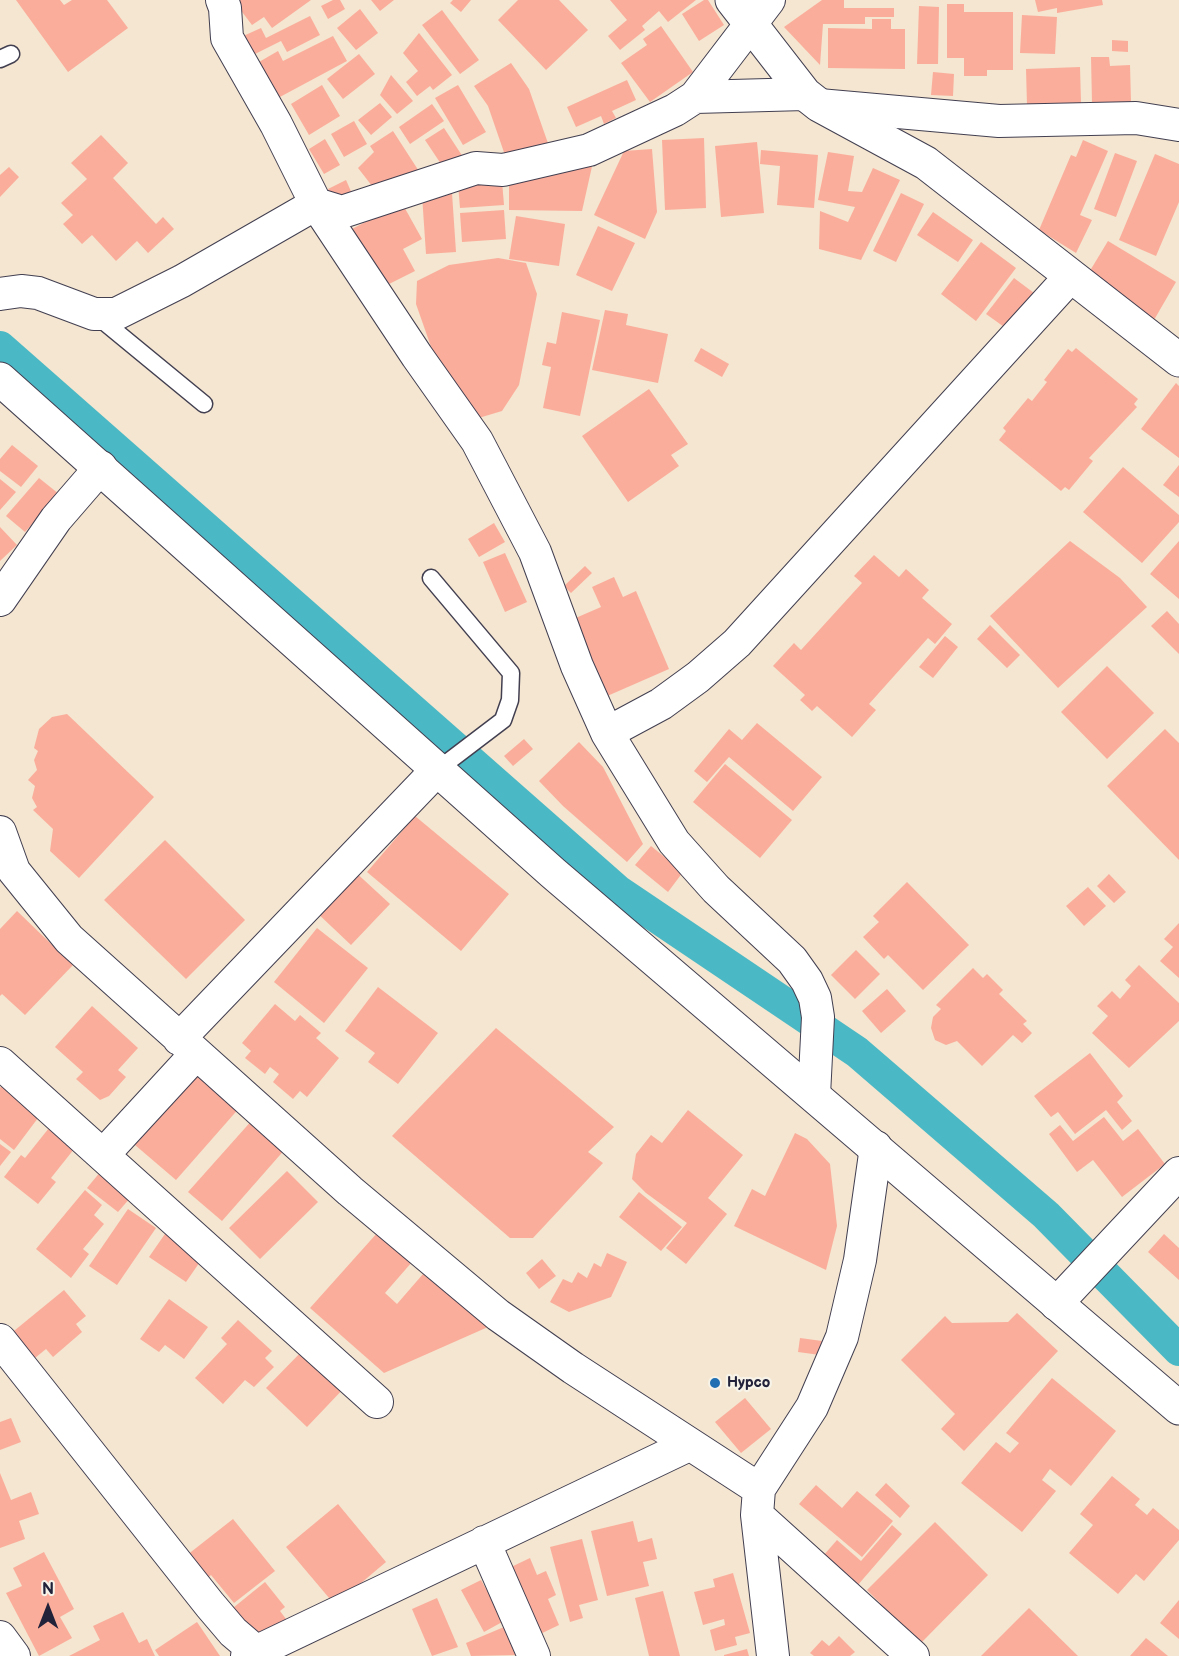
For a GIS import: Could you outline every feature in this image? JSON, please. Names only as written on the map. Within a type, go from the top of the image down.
[{"type":"street","points":[[222,0],[225,8],[227,38],[276,124],[316,204],[417,356],[477,441],[535,552],[577,666],[607,733],[674,842],[716,889],[792,960],[807,981],[815,998],[818,1017],[814,1095]]},
{"type":"street","points":[[1,294],[21,291],[38,293],[94,314],[116,314],[133,308],[316,204],[342,212],[476,168],[503,170],[589,150],[675,110],[695,97],[750,8],[812,99],[926,163],[1179,360]]},
{"type":"street","points":[[695,97],[812,99],[999,121],[1136,118],[1179,124]]},
{"type":"street","points":[[607,733],[661,704],[698,677],[737,643],[1070,277]]},
{"type":"street","points":[[0,379],[436,771],[1179,1408]]},
{"type":"street","points":[[0,600],[56,519],[100,467]]},
{"type":"street","points":[[103,1155],[187,1046],[436,771]]},
{"type":"street","points":[[0,832],[14,871],[69,939],[187,1046],[350,1191],[498,1315],[689,1445],[758,1502],[913,1656]]},
{"type":"street","points":[[0,1063],[377,1402]]},
{"type":"street","points":[[774,1656],[758,1502],[812,1407],[842,1337],[860,1260],[876,1147]]},
{"type":"street","points":[[1056,1304],[1086,1275],[1179,1173]]},
{"type":"street","points":[[0,1340],[210,1605],[254,1654],[689,1445]]},
{"type":"street","points":[[484,1542],[534,1656]]},
{"type":"street","points":[[0,1637],[14,1656]]},
{"type":"lane","points":[[94,314],[204,404]]},
{"type":"lane","points":[[431,578],[512,673],[510,700],[503,720],[436,771]]},
{"type":"building","points":[[16,0],[60,0],[64,5],[72,0],[107,0],[128,28],[68,72]]},
{"type":"building","points":[[233,0],[311,0],[272,28],[264,17],[252,25]]},
{"type":"building","points":[[333,0],[340,0],[345,9],[328,19],[321,6]]},
{"type":"building","points":[[371,0],[394,0],[380,11]]},
{"type":"building","points":[[453,0],[471,0],[461,12],[450,3]]},
{"type":"building","points":[[518,0],[559,0],[588,30],[546,70],[498,20]]},
{"type":"building","points":[[610,0],[696,0],[668,22],[659,11],[642,26],[645,30],[620,50],[608,36],[627,20]]},
{"type":"building","points":[[704,0],[708,0],[724,25],[699,41],[682,14]]},
{"type":"building","points":[[822,0],[844,0],[844,8],[894,8],[894,17],[865,17],[865,24],[823,24],[820,65],[784,27]]},
{"type":"building","points":[[1035,0],[1102,0],[1103,5],[1057,13],[1057,8],[1038,12]]},
{"type":"building","points":[[947,4],[964,4],[964,12],[1013,12],[1013,70],[987,70],[987,76],[964,76],[964,58],[947,58]]},
{"type":"building","points":[[919,6],[939,7],[938,64],[917,64]]},
{"type":"building","points":[[360,9],[378,33],[356,50],[337,28]]},
{"type":"building","points":[[442,10],[479,60],[460,74],[422,25]]},
{"type":"building","points":[[1022,15],[1057,17],[1055,54],[1020,53]]},
{"type":"building","points":[[310,16],[320,35],[287,52],[281,41],[251,56],[241,37],[261,28],[266,38]]},
{"type":"building","points":[[872,19],[891,19],[891,29],[905,29],[905,69],[828,68],[828,28],[872,29]]},
{"type":"building","points":[[661,26],[693,72],[650,102],[621,63],[647,45],[643,39]]},
{"type":"building","points":[[419,33],[452,75],[433,90],[430,86],[417,96],[406,82],[418,71],[403,53]]},
{"type":"building","points":[[333,36],[347,61],[278,98],[259,62],[278,51],[283,61]]},
{"type":"building","points":[[1112,40],[1128,41],[1128,52],[1112,51]]},
{"type":"building","points":[[359,54],[375,74],[343,99],[327,79]]},
{"type":"building","points":[[1091,57],[1109,57],[1110,66],[1130,65],[1131,102],[1092,103]]},
{"type":"building","points":[[511,63],[529,89],[550,149],[507,161],[488,106],[474,86]]},
{"type":"building","points":[[1080,67],[1081,103],[1027,105],[1026,69]]},
{"type":"building","points":[[933,72],[954,74],[953,96],[931,95]]},
{"type":"building","points":[[391,75],[413,101],[397,114],[380,95]]},
{"type":"building","points":[[627,80],[636,100],[612,111],[616,118],[604,124],[601,116],[576,127],[567,107]]},
{"type":"building","points":[[322,85],[340,116],[309,135],[291,104]]},
{"type":"building","points":[[458,85],[486,132],[463,145],[435,98]]},
{"type":"building","points":[[380,103],[392,117],[371,135],[358,120]]},
{"type":"building","points":[[432,104],[444,121],[410,144],[399,127]]},
{"type":"building","points":[[354,121],[367,144],[344,157],[331,134]]},
{"type":"building","points":[[444,128],[463,157],[445,170],[425,140]]},
{"type":"building","points":[[393,131],[424,179],[376,191],[358,168],[374,152],[370,146]]},
{"type":"building","points":[[101,135],[128,163],[113,178],[156,224],[163,217],[174,229],[148,253],[137,241],[116,261],[92,235],[82,244],[63,224],[73,215],[61,203],[87,179],[71,163]]},
{"type":"building","points":[[704,138],[706,208],[665,210],[662,140]]},
{"type":"building","points":[[325,139],[340,165],[324,174],[309,149]]},
{"type":"building","points":[[1083,140],[1108,151],[1080,215],[1092,220],[1076,253],[1039,230],[1071,155],[1076,157]]},
{"type":"building","points":[[757,142],[764,213],[721,217],[715,146]]},
{"type":"building","points":[[652,149],[657,212],[645,239],[594,215],[624,151]]},
{"type":"building","points":[[761,150],[818,155],[814,208],[777,205],[780,166],[760,164]]},
{"type":"building","points":[[828,152],[854,156],[848,191],[862,192],[873,168],[900,180],[861,260],[819,249],[820,211],[848,222],[855,207],[818,200]]},
{"type":"building","points":[[1115,153],[1137,161],[1116,217],[1094,209]]},
{"type":"building","points":[[1155,154],[1179,164],[1179,202],[1156,256],[1119,240]]},
{"type":"building","points":[[593,162],[582,211],[509,210],[509,178]]},
{"type":"building","points":[[9,167],[19,177],[0,197],[0,175]]},
{"type":"building","points":[[346,180],[353,196],[335,204],[328,189]]},
{"type":"building","points":[[502,181],[504,205],[460,208],[458,184]]},
{"type":"building","points":[[452,193],[456,252],[426,254],[422,195]]},
{"type":"building","points":[[901,193],[924,204],[896,262],[873,251]]},
{"type":"building","points":[[402,203],[422,239],[403,249],[415,271],[381,288],[350,230]]},
{"type":"building","points":[[504,210],[506,239],[462,242],[460,213]]},
{"type":"building","points":[[933,212],[973,240],[958,262],[917,235]]},
{"type":"building","points":[[516,216],[565,224],[559,266],[509,259]]},
{"type":"building","points":[[598,226],[635,243],[612,291],[576,275]]},
{"type":"building","points":[[1108,241],[1176,282],[1154,320],[1085,279]]},
{"type":"building","points":[[981,242],[1016,268],[976,321],[941,294]]},
{"type":"building","points":[[498,258],[526,263],[537,294],[519,385],[502,411],[472,420],[442,378],[416,304],[417,281],[449,265]]},
{"type":"building","points":[[1014,278],[1034,293],[1007,329],[986,314]]},
{"type":"building","points":[[605,310],[628,314],[626,325],[668,334],[658,383],[592,370]]},
{"type":"building","points":[[562,312],[600,320],[580,416],[543,408],[551,367],[542,365],[547,342],[556,344]]},
{"type":"building","points":[[701,348],[729,364],[722,377],[694,361]]},
{"type":"building","points":[[1076,348],[1138,399],[1134,404],[1137,407],[1089,458],[1093,461],[1069,490],[1065,487],[1061,491],[999,440],[1006,431],[1003,428],[1028,398],[1032,401],[1047,382],[1044,380],[1068,349],[1072,352]]},
{"type":"building","points":[[1176,383],[1179,386],[1179,458],[1141,429]]},
{"type":"building","points":[[649,389],[688,444],[671,455],[679,466],[628,502],[582,436]]},
{"type":"building","points":[[12,445],[38,466],[21,487],[0,471],[0,459]]},
{"type":"building","points":[[1179,465],[1179,497],[1163,485]]},
{"type":"building","points":[[1123,467],[1179,515],[1179,522],[1142,563],[1083,512]]},
{"type":"building","points":[[39,478],[59,494],[25,532],[6,516]]},
{"type":"building","points":[[0,479],[16,492],[0,510]]},
{"type":"building","points":[[494,523],[505,542],[479,557],[468,539]]},
{"type":"building","points":[[0,527],[17,545],[0,561]]},
{"type":"building","points":[[1070,541],[1120,578],[1147,607],[1058,688],[990,616]]},
{"type":"building","points":[[1179,541],[1179,599],[1150,574]]},
{"type":"building","points":[[505,553],[527,602],[505,612],[483,562]]},
{"type":"building","points":[[874,555],[899,577],[906,569],[929,590],[922,598],[952,624],[935,644],[928,638],[869,704],[876,710],[852,737],[817,706],[812,711],[800,700],[805,695],[773,666],[794,643],[801,650],[862,583],[854,576]]},
{"type":"building","points":[[585,566],[592,573],[571,593],[564,586]]},
{"type":"building","points":[[614,577],[623,597],[636,591],[669,669],[605,697],[571,620],[601,607],[592,587]]},
{"type":"building","points":[[1167,611],[1179,624],[1179,654],[1151,626]]},
{"type":"building","points":[[990,625],[1020,655],[1007,668],[977,639]]},
{"type":"building","points":[[945,636],[958,647],[933,678],[919,667]]},
{"type":"building","points":[[1107,666],[1154,713],[1107,759],[1061,712]]},
{"type":"building","points":[[67,714],[154,797],[79,878],[50,851],[53,829],[33,810],[37,807],[32,798],[35,786],[28,780],[37,770],[34,760],[38,751],[34,748],[39,729],[52,717]]},
{"type":"building","points":[[757,723],[822,777],[793,811],[729,757],[707,782],[694,771],[729,729],[742,740]]},
{"type":"building","points":[[1165,729],[1179,743],[1179,860],[1107,786]]},
{"type":"building","points":[[524,739],[533,749],[513,766],[504,756]]},
{"type":"building","points":[[579,742],[603,767],[643,844],[627,862],[563,806],[539,781]]},
{"type":"building","points":[[725,764],[792,820],[760,858],[693,802]]},
{"type":"building","points":[[415,816],[509,894],[461,951],[367,872]]},
{"type":"building","points":[[165,840],[245,920],[186,979],[104,900]]},
{"type":"building","points":[[651,846],[683,872],[668,892],[635,865]]},
{"type":"building","points":[[351,868],[390,904],[351,945],[313,909]]},
{"type":"building","points":[[1109,874],[1126,892],[1114,903],[1097,886]]},
{"type":"building","points":[[907,882],[969,945],[923,990],[888,955],[884,959],[863,937],[879,922],[873,916]]},
{"type":"building","points":[[1088,887],[1106,906],[1084,926],[1066,906]]},
{"type":"building","points":[[17,911],[73,965],[25,1015],[2,994],[0,996],[0,929]]},
{"type":"building","points":[[1179,923],[1179,978],[1160,961],[1173,947],[1164,939]]},
{"type":"building","points":[[317,928],[368,968],[324,1023],[274,982]]},
{"type":"building","points":[[856,950],[880,974],[855,999],[831,975]]},
{"type":"building","points":[[1139,965],[1179,1003],[1179,1021],[1129,1068],[1092,1033],[1108,1016],[1097,1006],[1112,991],[1120,999],[1131,986],[1125,980]]},
{"type":"building","points":[[973,968],[983,978],[987,974],[1003,990],[999,994],[1027,1021],[1023,1024],[1032,1033],[1022,1043],[1013,1035],[982,1066],[957,1041],[946,1045],[935,1040],[931,1028],[933,1017],[941,1009],[936,1005]]},
{"type":"building","points":[[378,987],[438,1033],[398,1084],[368,1062],[375,1053],[345,1031]]},
{"type":"building","points":[[887,989],[906,1011],[881,1033],[862,1011]]},
{"type":"building","points":[[275,1004],[295,1021],[300,1015],[321,1033],[316,1038],[339,1058],[307,1097],[300,1091],[293,1099],[273,1082],[279,1074],[270,1067],[265,1074],[245,1058],[251,1051],[242,1043]]},
{"type":"building","points":[[92,1006],[138,1048],[118,1070],[126,1077],[109,1096],[100,1100],[76,1079],[83,1072],[55,1047]]},
{"type":"building","points":[[496,1028],[614,1127],[588,1152],[603,1163],[533,1238],[510,1238],[392,1136]]},
{"type":"building","points":[[1090,1053],[1123,1096],[1117,1102],[1132,1121],[1122,1130],[1106,1110],[1075,1134],[1058,1112],[1051,1117],[1034,1096]]},
{"type":"building","points":[[193,1064],[241,1106],[176,1180],[128,1139]]},
{"type":"building","points":[[3,1084],[41,1114],[14,1150],[0,1139],[0,1088]]},
{"type":"building","points":[[688,1110],[743,1155],[708,1198],[727,1214],[686,1264],[666,1248],[687,1223],[646,1193],[632,1179],[636,1154],[651,1135],[662,1143]]},
{"type":"building","points":[[1104,1117],[1123,1141],[1138,1129],[1165,1164],[1122,1197],[1093,1160],[1077,1172],[1049,1134],[1060,1125],[1073,1141]]},
{"type":"building","points":[[254,1118],[287,1147],[222,1221],[188,1192]]},
{"type":"building","points":[[53,1123],[78,1144],[51,1178],[56,1182],[38,1204],[4,1177],[21,1155],[25,1158]]},
{"type":"building","points":[[795,1133],[807,1139],[830,1164],[837,1226],[826,1270],[734,1226],[752,1189],[765,1196]]},
{"type":"building","points":[[0,1144],[11,1152],[0,1166]]},
{"type":"building","points":[[106,1165],[137,1190],[118,1212],[87,1188]]},
{"type":"building","points":[[287,1171],[318,1202],[260,1259],[229,1228]]},
{"type":"building","points":[[85,1190],[102,1205],[94,1215],[104,1224],[83,1249],[89,1254],[71,1278],[36,1249]]},
{"type":"building","points":[[639,1192],[682,1227],[661,1251],[619,1217]]},
{"type":"building","points":[[128,1209],[156,1228],[117,1285],[89,1266]]},
{"type":"building","points":[[167,1231],[204,1256],[186,1282],[149,1257]]},
{"type":"building","points":[[378,1232],[412,1262],[385,1293],[397,1304],[423,1274],[488,1327],[384,1373],[310,1308]]},
{"type":"building","points":[[1164,1234],[1179,1248],[1179,1280],[1148,1252]]},
{"type":"building","points":[[607,1253],[627,1262],[611,1297],[569,1312],[550,1302],[563,1279],[572,1283],[578,1272],[587,1278],[594,1263],[601,1267]]},
{"type":"building","points":[[542,1259],[556,1276],[539,1289],[526,1273]]},
{"type":"building","points":[[64,1290],[86,1316],[76,1324],[82,1332],[53,1357],[46,1349],[30,1362],[9,1335]]},
{"type":"building","points":[[169,1299],[208,1327],[184,1359],[165,1345],[159,1352],[140,1339]]},
{"type":"building","points":[[1017,1313],[1058,1351],[964,1451],[941,1429],[955,1414],[901,1360],[945,1316],[952,1323],[1008,1322]]},
{"type":"building","points":[[238,1320],[272,1351],[265,1358],[274,1367],[254,1387],[245,1380],[223,1404],[195,1378],[227,1344],[221,1338]]},
{"type":"building","points":[[800,1338],[822,1341],[820,1355],[798,1352]]},
{"type":"building","points":[[305,1348],[346,1386],[307,1427],[266,1388]]},
{"type":"building","points":[[1052,1378],[1116,1431],[1071,1486],[1050,1469],[1042,1480],[1056,1491],[1022,1532],[961,1483],[996,1442],[1010,1453],[1019,1443],[1006,1433]]},
{"type":"building","points":[[745,1398],[771,1429],[741,1453],[715,1422]]},
{"type":"building","points":[[11,1418],[21,1442],[0,1450],[0,1422]]},
{"type":"building","points":[[0,1473],[11,1500],[31,1492],[39,1514],[19,1521],[25,1539],[0,1548]]},
{"type":"building","points":[[1112,1476],[1140,1499],[1135,1505],[1147,1515],[1153,1508],[1179,1530],[1179,1540],[1144,1581],[1136,1574],[1118,1594],[1069,1553],[1093,1525],[1080,1514]]},
{"type":"building","points":[[886,1483],[910,1506],[900,1518],[875,1495]]},
{"type":"building","points":[[816,1485],[842,1508],[857,1491],[893,1521],[862,1557],[799,1504]]},
{"type":"building","points":[[338,1504],[386,1562],[335,1605],[286,1547]]},
{"type":"building","points":[[233,1519],[275,1571],[234,1603],[211,1575],[202,1583],[182,1559]]},
{"type":"building","points":[[633,1521],[638,1542],[652,1538],[657,1559],[643,1562],[649,1586],[607,1596],[591,1531]]},
{"type":"building","points":[[935,1522],[988,1575],[921,1643],[874,1609],[880,1603],[867,1590]]},
{"type":"building","points":[[892,1525],[902,1534],[857,1586],[823,1556],[837,1540],[861,1561]]},
{"type":"building","points":[[582,1539],[598,1600],[579,1605],[583,1618],[570,1622],[550,1547]]},
{"type":"building","points":[[44,1552],[74,1609],[60,1617],[72,1638],[39,1656],[6,1593],[22,1586],[13,1568]]},
{"type":"building","points":[[530,1558],[537,1575],[546,1571],[556,1595],[548,1599],[559,1625],[536,1636],[507,1569]]},
{"type":"building","points":[[733,1573],[750,1633],[735,1637],[737,1645],[715,1651],[710,1630],[725,1625],[724,1619],[703,1625],[694,1592],[715,1587],[713,1579]]},
{"type":"building","points":[[481,1580],[504,1621],[484,1632],[461,1590]]},
{"type":"building","points":[[265,1582],[285,1607],[280,1611],[286,1619],[254,1644],[228,1612]]},
{"type":"building","points":[[663,1591],[680,1656],[649,1656],[635,1598]]},
{"type":"building","points":[[437,1598],[458,1647],[432,1656],[412,1609]]},
{"type":"building","points":[[1179,1600],[1179,1639],[1160,1623]]},
{"type":"building","points":[[1029,1608],[1078,1656],[981,1656]]},
{"type":"building","points":[[123,1612],[139,1643],[147,1639],[155,1656],[69,1656],[100,1640],[93,1626]]},
{"type":"building","points":[[197,1622],[220,1656],[159,1656],[155,1650]]},
{"type":"building","points":[[504,1627],[516,1655],[471,1656],[466,1643]]},
{"type":"building","points":[[839,1636],[855,1652],[850,1656],[814,1656],[810,1653],[822,1640],[829,1646]]},
{"type":"building","points":[[1146,1638],[1168,1656],[1130,1656]]},
{"type":"building","points":[[747,1649],[749,1656],[724,1656],[724,1655]]},
{"type":"waterway","points":[[0,347],[618,891],[857,1052],[1046,1215],[1179,1350]]},
{"type":"place","name":"Hypco","points":[[715,1383]]}]
